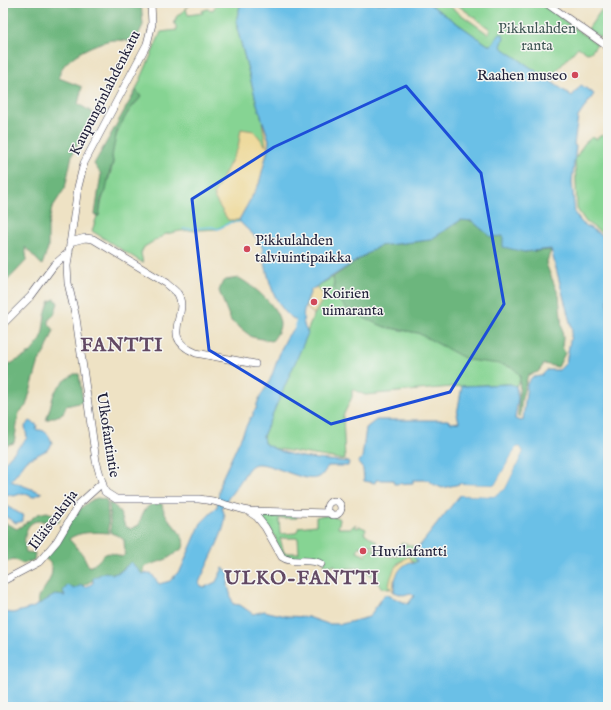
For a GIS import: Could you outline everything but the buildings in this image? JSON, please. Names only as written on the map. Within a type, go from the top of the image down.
[{"type":"street","name":"Kaupunginlahdenkatu","points":[[70,242],[78,187],[84,163],[148,44],[152,24],[151,3]]},
{"type":"street","points":[[546,3],[608,47]]},
{"type":"street","points":[[70,242],[85,238],[93,239],[166,283],[174,290],[178,294],[180,303],[176,332],[177,337],[189,350],[196,354],[255,364]]},
{"type":"street","name":"Ulkofantintie","points":[[70,242],[68,283],[76,318],[96,461],[105,492],[116,499],[200,499],[213,501],[248,511],[330,513]]},
{"type":"street","points":[[3,324],[31,296],[54,265],[69,252]]},
{"type":"street","name":"Iiläisenkuja","points":[[3,581],[38,562],[57,541],[79,504],[102,483]]},
{"type":"street","points":[[335,501],[340,505],[340,509],[338,513],[330,513],[328,505],[335,501]]},
{"type":"street","name":"Ulkofantintie","points":[[315,512],[328,505]]},
{"type":"street","points":[[248,511],[257,517],[265,527],[282,557],[287,560],[314,560],[321,564]]},
{"type":"highlighted area","points":[[406,86],[481,173],[504,304],[450,392],[331,424],[209,350],[192,199],[274,147]]},
{"type":"green space","points":[[4,3],[141,3],[143,25],[135,42],[113,40],[97,44],[72,58],[65,64],[61,71],[59,78],[82,87],[78,104],[95,114],[72,155],[65,188],[52,208],[48,227],[48,248],[42,265],[25,247],[27,260],[3,285]]},
{"type":"green space","points":[[217,3],[241,3],[237,17],[237,28],[257,104],[269,140],[239,222],[231,222],[218,229],[180,231],[166,234],[144,247],[141,253],[143,263],[92,231],[97,216],[99,216],[101,202],[113,163],[112,153],[118,129],[125,116],[141,97],[136,90],[161,32],[177,30],[174,21],[176,21],[176,17],[190,5],[186,9],[188,15],[203,13],[202,11],[207,9],[213,10]]},
{"type":"green space","name":"Pikkulahden ranta","points":[[428,3],[445,3],[488,34],[490,29],[455,3],[540,3],[597,44],[591,52],[587,53],[578,47],[548,80],[500,47],[500,35],[491,45],[488,45]]},
{"type":"green space","points":[[602,9],[608,13],[608,43],[588,29]]},
{"type":"green space","points":[[136,90],[141,97],[130,109],[117,131],[112,156],[113,162],[106,191],[101,199],[99,216],[95,215],[101,174],[94,164]]},
{"type":"green space","points":[[602,135],[608,141],[608,237],[586,222],[577,209],[575,159],[584,144],[592,137],[596,139]]},
{"type":"green space","points":[[461,220],[472,221],[491,237],[503,236],[524,252],[551,250],[546,264],[559,296],[563,338],[562,347],[565,353],[558,367],[544,364],[538,372],[528,375],[522,397],[520,417],[518,417],[520,375],[513,368],[500,364],[468,360],[418,333],[385,327],[368,320],[346,308],[335,294],[333,277],[379,246],[430,240]]},
{"type":"green space","points":[[333,277],[335,294],[385,327],[418,333],[435,341],[513,368],[520,375],[520,381],[516,386],[510,384],[462,386],[365,395],[352,389],[352,397],[343,416],[345,460],[272,448],[264,443],[263,436],[314,315],[324,296],[316,287]]},
{"type":"green space","points":[[239,278],[258,291],[275,310],[279,317],[280,327],[272,341],[252,337],[231,321],[219,291],[222,283],[226,280]]},
{"type":"green space","points":[[55,299],[58,303],[54,315],[49,319],[49,324],[54,330],[46,350],[39,361],[26,406],[19,413],[14,443],[7,445],[3,451],[3,369],[30,353],[41,340],[48,306],[50,301]]},
{"type":"green space","points":[[74,374],[79,374],[83,402],[66,406],[63,414],[46,420],[56,390]]},
{"type":"green space","points":[[97,498],[105,499],[107,502],[109,533],[83,533],[69,539],[83,555],[89,567],[106,554],[110,553],[122,557],[125,554],[124,540],[111,533],[109,503],[118,509],[125,526],[131,529],[139,525],[146,508],[152,504],[162,504],[167,517],[182,537],[184,543],[183,548],[167,559],[144,567],[144,577],[148,575],[151,576],[141,579],[136,578],[129,568],[125,567],[116,575],[99,577],[54,601],[39,605],[38,597],[48,583],[52,572],[52,567],[44,558],[81,508]]},
{"type":"green space","points":[[47,512],[60,517],[59,522],[34,522],[30,524],[26,533],[26,552],[35,553],[34,560],[23,564],[13,559],[5,563],[3,577],[3,522],[17,529],[38,514]]},
{"type":"green space","points":[[262,514],[296,515],[297,518],[279,518],[280,534],[296,533],[299,527],[316,525],[316,517],[328,515],[340,519],[338,528],[351,528],[356,524],[355,527],[358,528],[359,526],[366,529],[364,533],[377,542],[375,547],[366,545],[365,548],[359,546],[357,552],[366,556],[368,548],[377,550],[392,557],[397,557],[400,551],[396,549],[403,543],[418,548],[414,557],[418,561],[414,564],[409,557],[398,563],[389,586],[390,589],[382,588],[371,575],[358,568],[336,569],[335,565],[324,566],[325,558],[287,558],[279,551],[275,536],[260,516]],"holes":[[[280,538],[298,538],[299,553],[284,553]]]},
{"type":"sand","points":[[262,121],[269,140],[259,184],[239,220],[228,220],[215,199],[214,194],[238,148],[241,129],[254,131],[266,146]]},
{"type":"sand","name":"Koirien uimaranta","points":[[316,287],[325,296],[314,314],[305,307],[311,290]]},
{"type":"sand","points":[[409,556],[414,564],[394,580],[394,592],[389,586],[393,572],[401,562]]},
{"type":"water","points":[[241,3],[428,3],[488,45],[491,45],[500,34],[503,34],[504,37],[501,47],[572,96],[581,85],[594,94],[578,117],[574,145],[576,146],[572,182],[575,214],[582,223],[608,239],[608,707],[3,707],[3,612],[13,613],[32,608],[55,595],[65,596],[63,591],[68,585],[74,589],[81,585],[86,587],[93,583],[93,578],[105,572],[113,574],[120,572],[131,562],[142,574],[151,573],[159,584],[170,581],[181,569],[201,523],[217,507],[220,483],[250,418],[253,416],[253,412],[256,409],[259,398],[269,382],[285,341],[288,335],[298,325],[298,323],[286,313],[277,301],[269,281],[263,256],[263,249],[258,239],[239,220],[259,184],[269,140],[257,104],[237,28],[237,17]],"holes":[[[461,220],[472,221],[491,237],[503,236],[503,247],[524,252],[551,249],[572,330],[566,363],[559,370],[547,370],[541,376],[532,377],[527,384],[523,420],[520,421],[515,419],[518,398],[516,386],[510,384],[462,386],[457,414],[459,422],[451,423],[448,420],[376,420],[366,428],[362,458],[358,463],[363,469],[364,481],[375,483],[376,480],[393,480],[394,484],[413,483],[413,480],[428,480],[442,488],[460,484],[495,485],[516,448],[520,447],[523,452],[505,489],[494,496],[460,495],[418,548],[414,557],[417,561],[406,564],[397,574],[394,592],[403,595],[411,593],[414,596],[408,604],[385,594],[369,617],[342,624],[328,624],[308,617],[286,616],[264,611],[253,614],[240,605],[233,604],[228,586],[229,572],[223,568],[216,582],[205,587],[201,586],[199,583],[224,525],[225,518],[222,507],[250,467],[259,464],[267,465],[297,476],[315,478],[321,476],[328,466],[348,466],[349,462],[294,455],[264,443],[263,436],[308,333],[305,328],[303,317],[305,306],[311,290],[379,246],[430,240]]]},
{"type":"water","points":[[30,421],[37,425],[36,430],[42,430],[50,437],[52,443],[49,449],[27,460],[11,481],[42,493],[33,497],[23,493],[14,496],[6,494],[3,501],[3,464],[27,438],[25,426]]},
{"type":"water","points":[[3,501],[8,507],[24,516],[22,521],[16,523],[3,515]]},
{"type":"pier","points":[[520,447],[523,452],[505,489],[494,496],[460,495],[460,493],[494,494],[503,487],[521,452],[519,449],[496,486],[460,486],[460,484],[495,485],[516,448]]},
{"type":"waterway","points":[[183,229],[212,227],[218,229],[231,222],[239,222]]},
{"type":"waterway","points":[[296,332],[299,318]]},
{"type":"place","name":"Raahen museo","points":[[575,75]]},
{"type":"place","name":"Pikkulahden talviuintipaikka","points":[[247,249]]},
{"type":"place","name":"Koirien uimaranta","points":[[314,302]]},
{"type":"place","name":"Huvilafantti","points":[[363,551]]},
{"type":"district","name":"FANTTI","points":[[122,346]]},
{"type":"district","name":"ULKO-FANTTI","points":[[302,579]]}]
